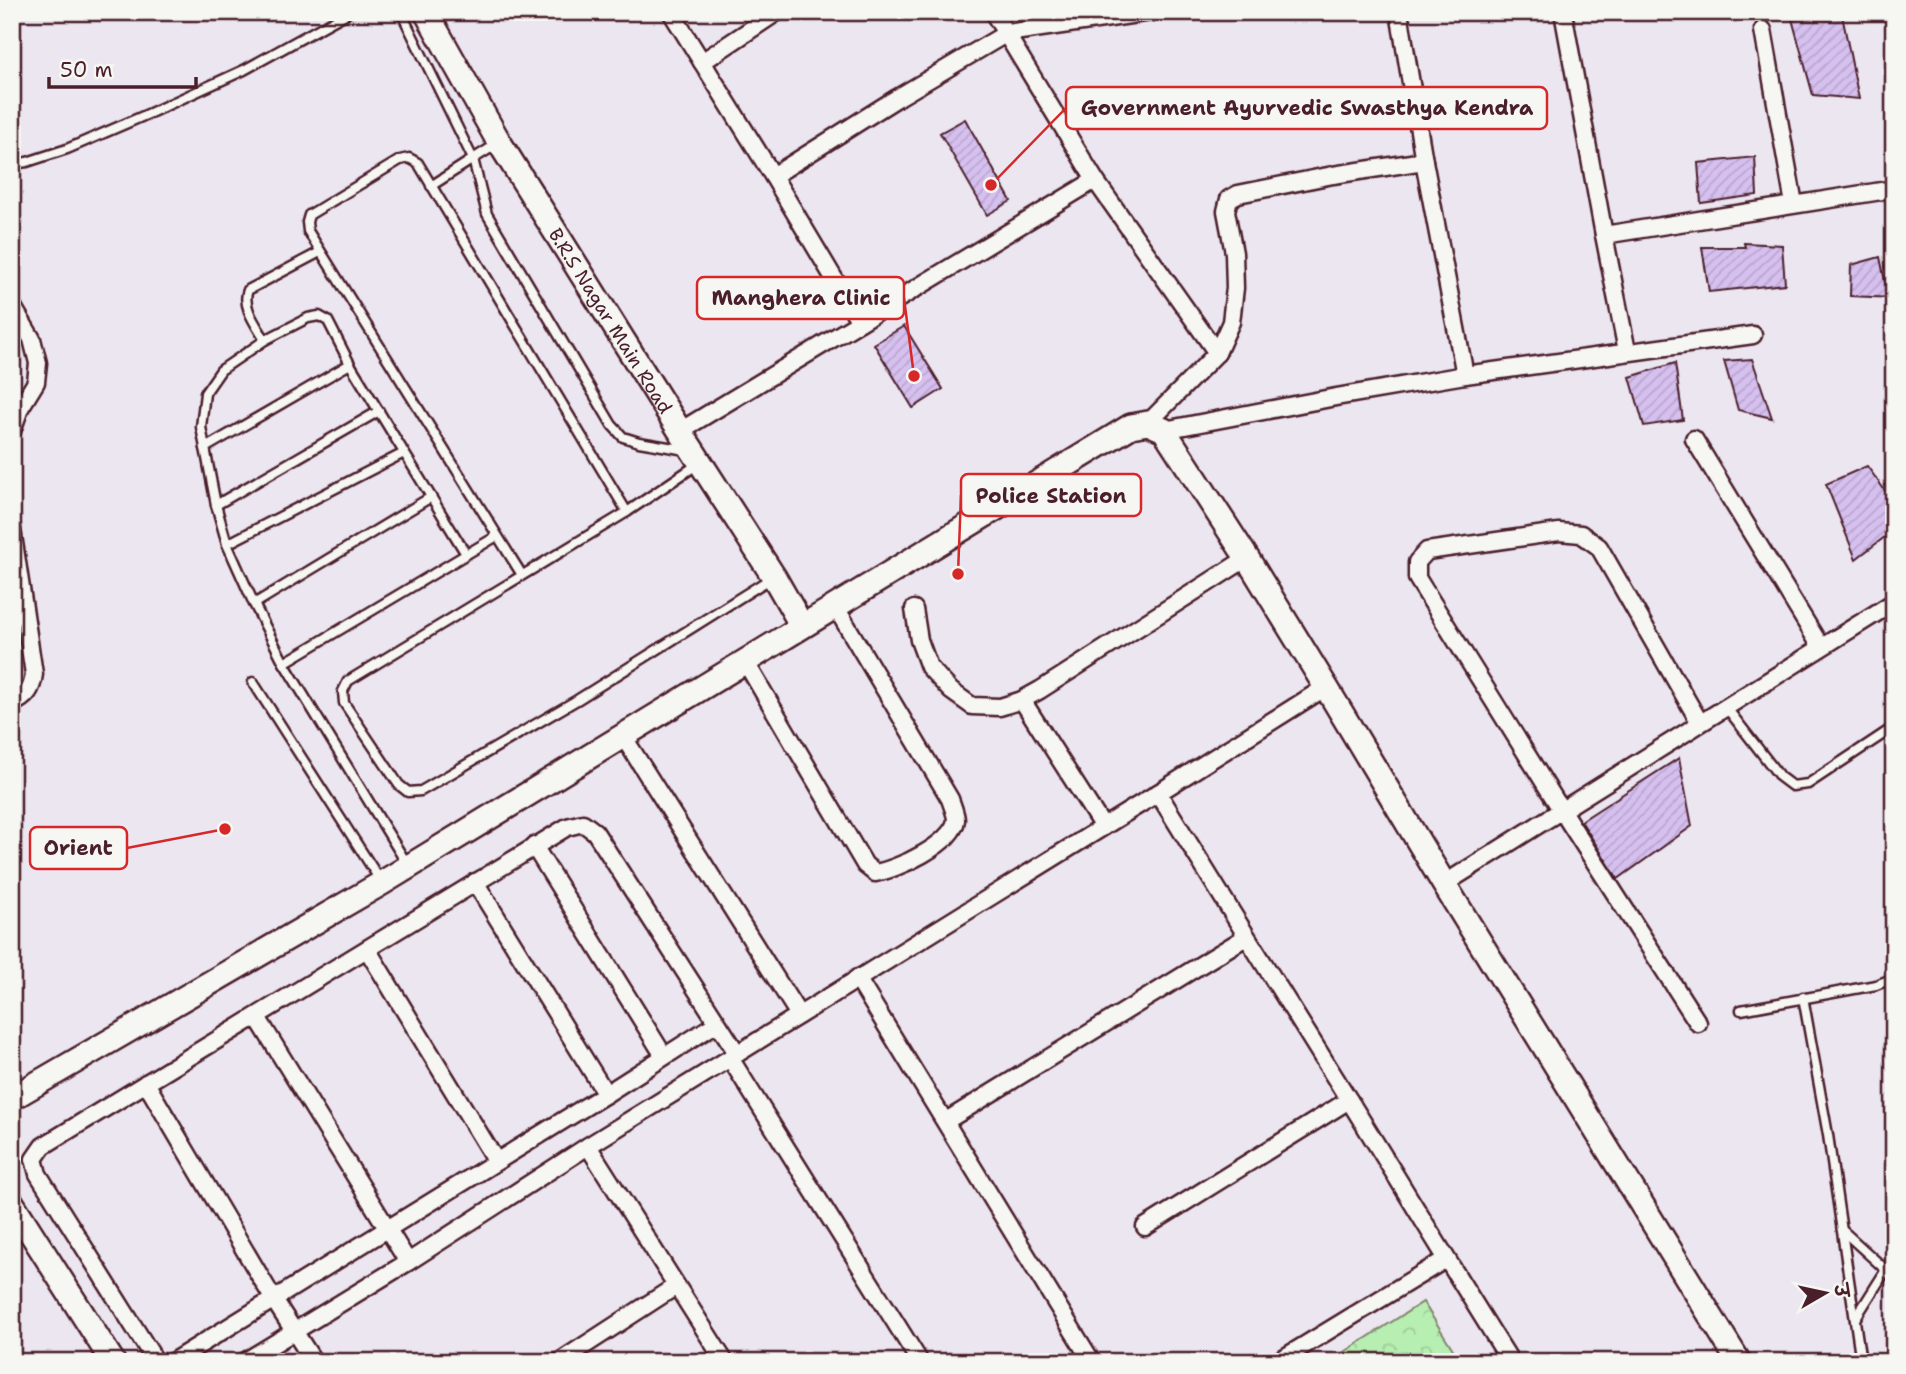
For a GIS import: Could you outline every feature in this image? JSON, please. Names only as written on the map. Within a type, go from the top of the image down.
[{"type":"street","name":"B.R.S Nagar Main Road","points":[[426,12],[499,142],[774,577],[802,626]]},
{"type":"street","points":[[671,12],[774,176],[860,322]]},
{"type":"street","points":[[702,62],[777,12]]},
{"type":"street","points":[[993,12],[1095,180],[1217,353]]},
{"type":"street","points":[[774,176],[897,98],[1007,33],[1151,12]]},
{"type":"street","points":[[1399,12],[1465,375]]},
{"type":"street","points":[[1563,12],[1627,351]]},
{"type":"street","points":[[1763,30],[1794,204]]},
{"type":"street","points":[[1156,427],[1217,353],[1231,322],[1235,288],[1234,253],[1226,211],[1229,199],[1238,194],[1334,175],[1424,161]]},
{"type":"street","points":[[680,431],[1095,180]]},
{"type":"street","points":[[1604,235],[1894,189]]},
{"type":"street","points":[[12,305],[32,339],[38,363],[36,382],[20,408],[12,431]]},
{"type":"street","points":[[12,1098],[382,883],[1131,426],[1156,427],[1465,375],[1753,335]]},
{"type":"street","points":[[1156,427],[1247,558],[1444,884],[1739,1362]]},
{"type":"street","points":[[1694,439],[1821,648]]},
{"type":"street","points":[[12,529],[34,674],[32,689],[12,704]]},
{"type":"street","points":[[1698,1023],[1417,578],[1417,562],[1427,551],[1559,532],[1581,534],[1600,547],[1700,723]]},
{"type":"street","points":[[914,608],[919,640],[929,667],[951,691],[972,706],[1000,706],[1022,700],[1247,558]]},
{"type":"street","points":[[1444,884],[1894,602]]},
{"type":"street","points":[[745,661],[865,865],[875,873],[889,871],[935,846],[950,834],[956,820],[950,799],[835,606]]},
{"type":"street","points":[[244,1362],[1326,687]]},
{"type":"street","points":[[1022,700],[1103,827]]},
{"type":"street","points":[[623,737],[799,1015]]},
{"type":"street","points":[[1158,793],[1511,1362]]},
{"type":"street","points":[[156,1362],[38,1174],[34,1159],[43,1146],[534,846],[567,827],[583,823],[595,832],[717,1023],[733,1056],[920,1362]]},
{"type":"street","points":[[534,846],[664,1056]]},
{"type":"street","points":[[475,882],[606,1094]]},
{"type":"street","points":[[946,1121],[1246,937]]},
{"type":"street","points":[[367,949],[496,1161]]},
{"type":"street","points":[[857,978],[1093,1362]]},
{"type":"street","points":[[257,1017],[408,1262]]},
{"type":"street","points":[[172,1362],[717,1023]]},
{"type":"street","points":[[146,1083],[274,1300],[314,1362]]},
{"type":"street","points":[[1145,1227],[1349,1100]]},
{"type":"street","points":[[588,1146],[725,1362]]},
{"type":"street","points":[[12,1203],[113,1362]]},
{"type":"street","points":[[1277,1362],[1446,1259]]},
{"type":"street","points":[[559,1362],[676,1286]]},
{"type":"lane","points":[[12,164],[67,149],[148,114],[244,69],[349,12]]},
{"type":"lane","points":[[401,12],[474,159],[487,214],[612,425],[623,437],[697,457]]},
{"type":"lane","points":[[431,186],[499,142]]},
{"type":"lane","points":[[522,575],[308,231],[309,215],[400,160],[409,158],[418,163],[627,512]]},
{"type":"lane","points":[[264,340],[246,305],[245,296],[248,290],[320,252]]},
{"type":"lane","points":[[409,866],[284,663],[227,544],[216,505],[201,427],[205,393],[221,370],[264,340],[308,318],[319,316],[328,321],[350,363],[466,554]]},
{"type":"lane","points":[[205,448],[350,363]]},
{"type":"lane","points":[[216,505],[379,411]]},
{"type":"lane","points":[[227,544],[404,453]]},
{"type":"lane","points":[[697,457],[627,512],[348,681],[343,691],[344,703],[399,785],[408,792],[421,791],[577,701],[774,577]]},
{"type":"lane","points":[[254,604],[431,497]]},
{"type":"lane","points":[[284,663],[497,536]]},
{"type":"lane","points":[[253,682],[382,883]]},
{"type":"lane","points":[[1726,707],[1780,777],[1792,786],[1808,784],[1894,727]]},
{"type":"lane","points":[[1741,1010],[1876,985],[1894,978]]},
{"type":"lane","points":[[1803,997],[1828,1135],[1861,1362]]},
{"type":"lane","points":[[1842,1230],[1890,1269],[1855,1319]]},
{"type":"green space","points":[[1423,1302],[1461,1362],[1329,1362]]},
{"type":"building","points":[[1842,15],[1859,99],[1813,95],[1792,19]]},
{"type":"building","points":[[965,119],[1011,201],[987,215],[940,133]]},
{"type":"building","points":[[1755,157],[1757,195],[1701,203],[1698,163]]},
{"type":"building","points":[[1744,243],[1782,245],[1785,284],[1709,292],[1702,247],[1745,247]]},
{"type":"building","points":[[1880,257],[1885,281],[1894,279],[1894,298],[1850,296],[1851,265]]},
{"type":"building","points":[[904,326],[943,389],[913,408],[874,344]]},
{"type":"building","points":[[1752,359],[1772,418],[1738,410],[1724,361]]},
{"type":"building","points":[[1675,363],[1683,420],[1644,426],[1630,377]]},
{"type":"building","points":[[1867,466],[1894,503],[1894,530],[1856,559],[1826,484]]},
{"type":"building","points":[[1679,758],[1692,826],[1618,879],[1581,821]]},
{"type":"place","name":"Government Ayurvedic Swasthya Kendra","points":[[991,185]]},
{"type":"place","name":"Manghera Clinic","points":[[914,376]]},
{"type":"place","name":"Police Station","points":[[958,574]]},
{"type":"place","name":"Orient","points":[[225,829]]}]
